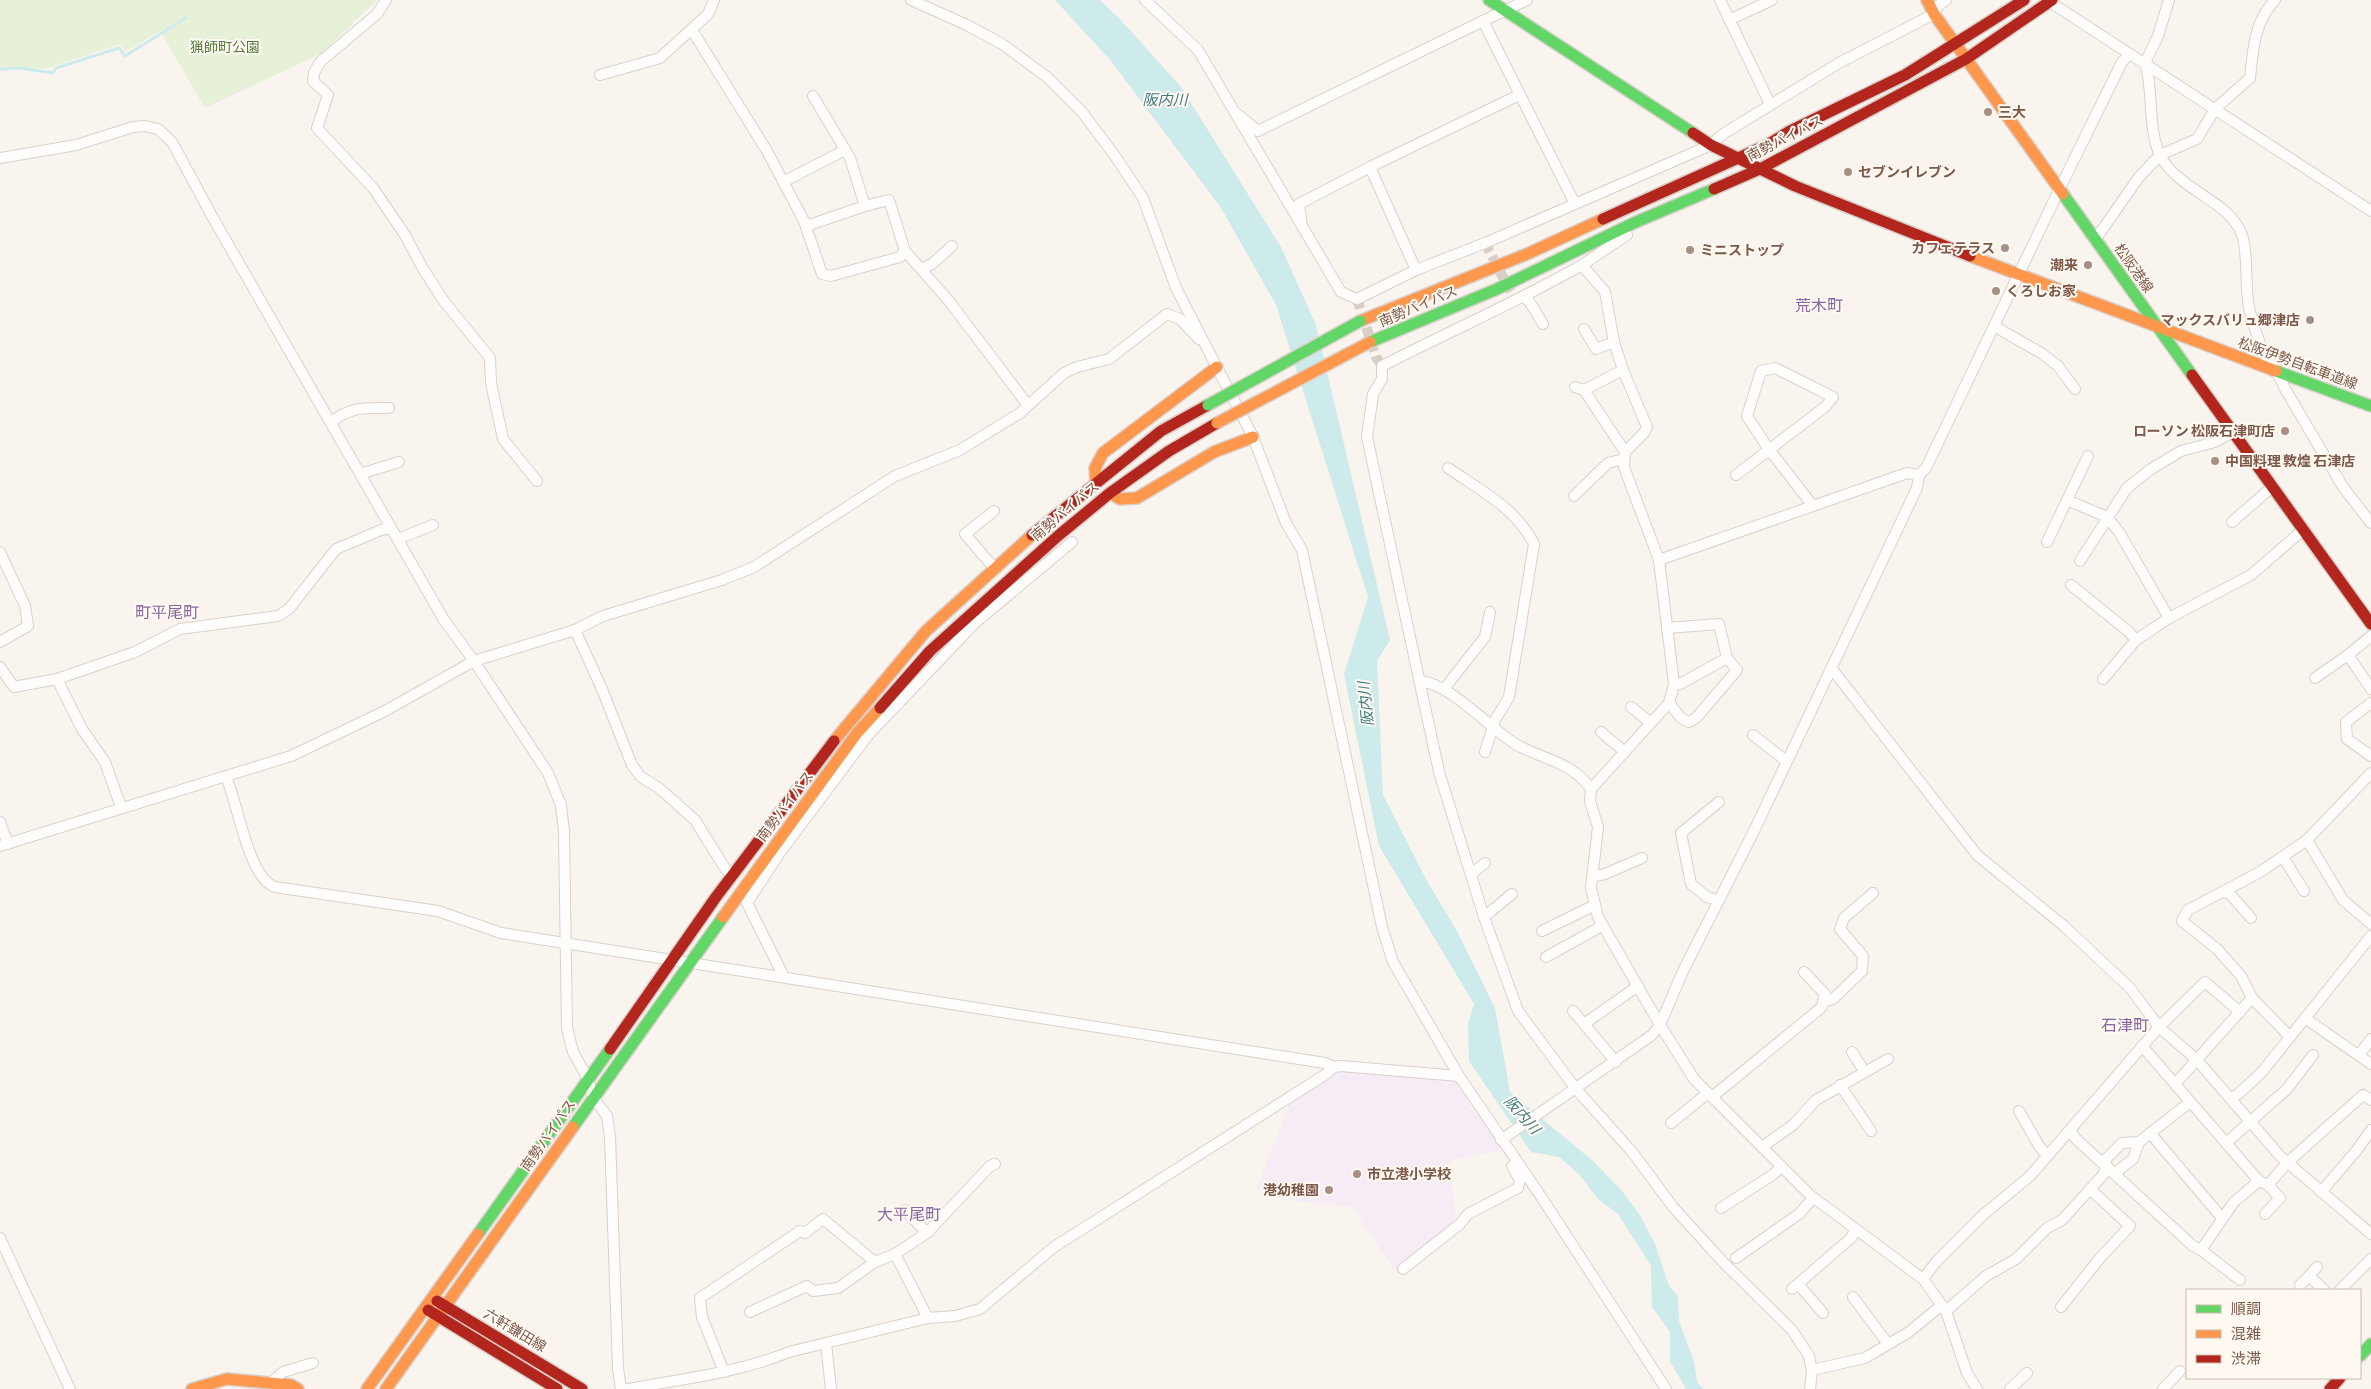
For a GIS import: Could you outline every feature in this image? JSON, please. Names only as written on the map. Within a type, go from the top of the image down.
[{"type":"main road","name":"松阪伊勢自転車道線","points":[[1489,0],[1711,144],[1760,169],[1847,209],[2158,328],[2371,406]]},
{"type":"main road","name":"松阪港線","points":[[1927,0],[1934,14],[1955,44],[2371,624]]},
{"type":"main road","name":"南勢バイパス","points":[[367,1389],[673,961],[716,897],[853,716],[926,631],[1096,483],[1161,431],[1360,321],[1528,254],[1737,157],[1767,145],[1790,131],[1904,75],[2024,0]]},
{"type":"main road","name":"南勢バイパス","points":[[386,1389],[593,1097],[858,733],[930,651],[1059,535],[1110,493],[1169,451],[1217,423],[1370,342],[1497,289],[1636,222],[1760,169],[1966,59],[2051,1]]},
{"type":"main road","points":[[1096,483],[1095,468],[1103,452],[1218,367]]},
{"type":"main road","points":[[1110,493],[1120,499],[1137,498],[1214,452],[1253,437]]},
{"type":"main road","name":"六軒鎌田線","points":[[432,1297],[582,1389]]},
{"type":"main road","name":"六軒鎌田線","points":[[424,1308],[557,1389]]},
{"type":"main road","points":[[2361,1355],[2371,1344]]},
{"type":"main road","points":[[200,1388],[227,1379],[290,1385],[298,1389]]},
{"type":"main road","points":[[2330,1389],[2339,1379]]},
{"type":"street","points":[[386,0],[384,6],[377,14],[320,62],[314,73],[313,81],[328,95],[317,128],[373,188],[405,235],[443,300],[490,358],[491,383],[503,438],[537,481]]},
{"type":"street","points":[[600,75],[660,58],[708,14],[714,0]]},
{"type":"street","points":[[911,0],[967,24],[1002,44],[1047,77],[1082,112],[1143,198],[1176,288],[1253,437],[1286,523],[1302,550],[1382,927],[1392,962],[1459,1076],[1504,1139],[1508,1151],[1666,1389]]},
{"type":"street","points":[[1232,110],[1258,131],[1527,0]]},
{"type":"street","points":[[1720,0],[1770,104]]},
{"type":"street","points":[[1729,20],[1772,0]]},
{"type":"street","points":[[1148,1],[1198,50],[1302,230],[1341,292],[1357,299],[1416,270],[1575,204],[1711,144],[1723,134],[1770,104],[1839,63],[1934,14],[1938,6],[1946,0]]},
{"type":"street","points":[[2002,15],[1999,9],[2010,0]]},
{"type":"street","points":[[2169,0],[2158,36],[2145,63],[2148,72],[2151,114],[2160,155],[2183,183],[2230,215],[2242,236],[2249,310],[2264,352],[2278,372],[2284,387],[2343,487],[2371,523]]},
{"type":"street","points":[[2095,240],[2139,177],[2160,155],[2197,139],[2215,109],[2250,78],[2255,38],[2261,19],[2275,0]]},
{"type":"street","points":[[2051,1],[2129,54],[2371,211]]},
{"type":"street","points":[[1483,21],[1575,204]]},
{"type":"street","points":[[692,30],[767,151],[806,226],[822,274],[831,276],[900,257],[905,251]]},
{"type":"street","points":[[1504,1139],[1616,1062],[1652,1035],[1660,1025],[1683,971],[1753,833],[1918,488],[1920,475],[1926,468],[2122,62],[2129,54]]},
{"type":"street","points":[[1302,230],[1299,204],[1370,167],[1519,95]]},
{"type":"street","points":[[814,96],[850,158],[865,206]]},
{"type":"street","points":[[0,158],[76,145],[133,127],[145,126],[158,129],[172,142],[213,218],[444,620],[474,661],[548,773],[561,805],[564,832],[567,1028],[574,1052],[588,1079],[593,1097],[607,1116],[610,1137],[618,1368],[621,1389]]},
{"type":"street","points":[[783,182],[845,150]]},
{"type":"street","points":[[1370,167],[1416,270]]},
{"type":"street","points":[[806,226],[889,200],[905,251],[923,268],[1027,404]]},
{"type":"street","points":[[1636,222],[1638,227],[1582,265],[1524,297],[1469,321],[1382,366],[1382,379],[1373,394],[1367,437],[1440,772],[1484,917],[1518,1011],[1573,1090],[1633,1153],[1673,1207],[1706,1244],[1792,1330],[1806,1348],[1812,1370],[1810,1389]]},
{"type":"street","points":[[923,268],[932,264],[952,246]]},
{"type":"street","points":[[1574,496],[1608,463],[1625,455],[1647,427],[1623,370],[1614,342],[1605,292],[1582,265]]},
{"type":"street","points":[[1524,297],[1529,301],[1544,324]]},
{"type":"street","points":[[0,822],[4,845],[121,807],[291,756],[385,711],[474,661],[575,630],[603,616],[722,580],[754,568],[895,476],[960,450],[1020,412],[1064,373],[1077,367],[1109,359],[1167,314],[1180,319],[1194,335],[1204,342]]},
{"type":"street","points":[[1994,326],[2041,353],[2058,366],[2075,389]]},
{"type":"street","points":[[1584,329],[1596,349],[1614,342]]},
{"type":"street","points":[[1736,475],[1768,448],[1826,407],[1833,397],[1776,368],[1761,371],[1748,416],[1768,448],[1813,506]]},
{"type":"street","points":[[1623,370],[1580,389],[1625,455],[1624,467],[1659,560],[1674,684],[1669,703],[1591,789],[1590,801],[1598,827],[1591,888],[1602,926],[1694,1079],[1813,1198],[1923,1279],[1944,1308],[1967,1373],[1977,1389]]},
{"type":"street","points":[[330,422],[344,412],[361,407],[389,408]]},
{"type":"street","points":[[2080,561],[2127,488],[2151,469],[2181,451],[2215,442],[2233,432]]},
{"type":"street","points":[[2047,542],[2088,456]]},
{"type":"street","points":[[360,474],[398,462]]},
{"type":"street","points":[[1448,468],[1496,499],[1526,529],[1534,544],[1509,697],[1496,720],[1485,752]]},
{"type":"street","points":[[1659,560],[1907,473],[1920,475]]},
{"type":"street","points":[[2232,522],[2272,487]]},
{"type":"street","points":[[2067,500],[2107,517],[2119,532],[2169,618]]},
{"type":"street","points":[[994,511],[965,534],[995,569]]},
{"type":"street","points":[[398,539],[433,525]]},
{"type":"street","points":[[0,667],[14,687],[58,680],[135,652],[180,628],[278,616],[289,609],[336,549],[380,530],[391,528]]},
{"type":"street","points":[[2103,679],[2136,640],[2169,618],[2251,575],[2303,530]]},
{"type":"street","points":[[784,977],[747,902],[779,854],[869,734],[975,623],[1072,542]]},
{"type":"street","points":[[0,552],[26,606],[28,626],[0,642]]},
{"type":"street","points":[[2071,585],[2128,631],[2136,640]]},
{"type":"street","points":[[1444,690],[1486,637],[1490,612]]},
{"type":"street","points":[[1667,628],[1719,624],[1727,658],[1738,670],[1696,718],[1689,722],[1681,718],[1669,703]]},
{"type":"street","points":[[575,630],[632,764],[642,777],[659,788],[695,820],[726,870]]},
{"type":"street","points":[[2315,678],[2371,636]]},
{"type":"street","points":[[2348,655],[2371,689]]},
{"type":"street","points":[[1674,684],[1680,684],[1727,658]]},
{"type":"street","points":[[1832,668],[1977,855],[2064,926],[2130,988],[2159,1027],[2197,1060],[2287,1163],[2371,1234]]},
{"type":"street","points":[[58,680],[82,729],[104,762],[121,807]]},
{"type":"street","points":[[1419,681],[1429,681],[1444,690],[1494,729],[1525,748],[1576,772],[1591,789]]},
{"type":"street","points":[[2371,703],[2346,722],[2347,739],[2371,756]]},
{"type":"street","points":[[1631,707],[1651,723]]},
{"type":"street","points":[[1601,732],[1625,752]]},
{"type":"street","points":[[1753,735],[1786,761]]},
{"type":"street","points":[[2290,1037],[2252,998],[2241,976],[2217,949],[2182,921],[2188,910],[2260,872],[2307,840],[2371,773]]},
{"type":"street","points":[[226,777],[253,862],[262,879],[268,884],[438,911],[501,933],[689,964],[1095,1025],[1325,1063],[1334,1067],[1341,1066],[1459,1076]]},
{"type":"street","points":[[1718,900],[1707,897],[1692,884],[1681,833],[1719,802]]},
{"type":"street","points":[[2307,840],[2343,900],[2371,924]]},
{"type":"street","points":[[2283,857],[2304,890]]},
{"type":"street","points":[[1592,877],[1605,874],[1642,858]]},
{"type":"street","points":[[1471,874],[1485,864]]},
{"type":"street","points":[[2223,892],[2230,894],[2251,918]]},
{"type":"street","points":[[1823,1002],[1833,998],[1862,970],[1863,956],[1840,929],[1844,918],[1873,893]]},
{"type":"street","points":[[1484,917],[1512,894]]},
{"type":"street","points":[[1542,931],[1595,905]]},
{"type":"street","points":[[1546,957],[1602,926]]},
{"type":"street","points":[[2230,1098],[2237,1095],[2256,1079],[2371,936]]},
{"type":"street","points":[[1671,1123],[1710,1095],[1822,1007],[1825,994],[1804,972]]},
{"type":"street","points":[[1923,1279],[1936,1262],[1983,1215],[2030,1176],[2159,1027],[2205,982],[2240,1012]]},
{"type":"street","points":[[1584,1024],[1638,986]]},
{"type":"street","points":[[2176,1083],[2252,998]]},
{"type":"street","points":[[1573,1011],[1616,1062]]},
{"type":"street","points":[[2305,1018],[2371,1064]]},
{"type":"street","points":[[2359,1055],[2371,1039]]},
{"type":"street","points":[[2142,1046],[2226,1142],[2280,1198],[2265,1214]]},
{"type":"street","points":[[1852,1052],[1865,1072]]},
{"type":"street","points":[[2226,1142],[2288,1089],[2313,1055]]},
{"type":"street","points":[[1762,1147],[1793,1125],[1816,1100],[1888,1059]]},
{"type":"street","points":[[628,1389],[724,1372],[826,1343],[928,1318],[971,1313],[980,1309],[1054,1247],[1218,1144],[1334,1067]]},
{"type":"street","points":[[1840,1085],[1871,1131]]},
{"type":"street","points":[[2201,1250],[2234,1202],[2264,1183],[2363,1095],[2371,1100]]},
{"type":"street","points":[[2115,1173],[2133,1159],[2139,1142],[2190,1102]]},
{"type":"street","points":[[2018,1111],[2038,1146],[2048,1156]]},
{"type":"street","points":[[2070,1130],[2075,1138],[2193,1246],[2240,1280]]},
{"type":"street","points":[[2321,1192],[2358,1150],[2371,1130]]},
{"type":"street","points":[[2150,1133],[2222,1218]]},
{"type":"street","points":[[1812,1370],[1865,1358],[1944,1308],[1986,1276],[2016,1259],[2047,1228],[2062,1220],[2103,1175],[2105,1164],[2122,1144],[2139,1142]]},
{"type":"street","points":[[1403,1268],[1460,1224],[1468,1214],[1518,1188],[1520,1180],[1506,1157],[1508,1151]]},
{"type":"street","points":[[750,1312],[807,1286],[813,1291],[838,1288],[875,1262],[895,1254],[927,1233],[990,1166],[995,1164]]},
{"type":"street","points":[[1721,1208],[1774,1174],[1780,1166]]},
{"type":"street","points":[[2061,1307],[2100,1258],[2130,1226],[2090,1189]]},
{"type":"street","points":[[1736,1258],[1799,1214],[1813,1198]]},
{"type":"street","points":[[905,1210],[927,1233]]},
{"type":"street","points":[[724,1372],[702,1317],[700,1298],[800,1231],[806,1234],[823,1219],[875,1262]]},
{"type":"street","points":[[1823,1313],[1795,1287],[1851,1238],[1855,1230]]},
{"type":"street","points":[[0,1238],[70,1389]]},
{"type":"street","points":[[895,1254],[928,1318]]},
{"type":"street","points":[[2341,1289],[2371,1259]]},
{"type":"street","points":[[2300,1285],[2317,1267]]},
{"type":"street","points":[[2309,1276],[2323,1289]]},
{"type":"street","points":[[1853,1297],[1888,1344]]},
{"type":"street","points":[[826,1343],[831,1389]]},
{"type":"street","points":[[270,1384],[283,1372],[313,1363]]},
{"type":"street","points":[[2163,1389],[2180,1371]]},
{"type":"street","points":[[2010,1389],[2027,1373]]},
{"type":"shaded area","name":"市立港小学校","points":[[1342,1069],[1455,1081],[1478,1118],[1482,1120],[1503,1149],[1450,1161],[1456,1223],[1395,1270],[1351,1207],[1296,1201],[1257,1188],[1289,1105]]},
{"type":"green space","name":"猟師町公園","points":[[0,0],[377,0],[322,53],[205,108],[160,31],[125,52],[120,44],[45,69],[0,66]]},
{"type":"water","name":"阪内川","points":[[1055,0],[1100,0],[1120,19],[1181,87],[1281,247],[1316,325],[1390,640],[1377,661],[1383,795],[1427,881],[1457,931],[1495,1008],[1510,1092],[1593,1161],[1622,1191],[1640,1215],[1655,1244],[1669,1286],[1678,1296],[1679,1321],[1694,1361],[1697,1382],[1704,1389],[1686,1389],[1670,1361],[1670,1332],[1652,1307],[1651,1266],[1618,1214],[1598,1199],[1580,1175],[1559,1157],[1531,1152],[1469,1061],[1468,1024],[1474,1004],[1379,846],[1344,674],[1368,597],[1276,305],[1221,208],[1111,61]]},
{"type":"waterway","points":[[0,69],[20,68],[53,73],[56,68],[119,48],[125,56],[186,18]]},
{"type":"tunnel","points":[[1485,243],[1515,300]]},
{"type":"tunnel","points":[[1357,299],[1376,357],[1382,366]]},
{"type":"traffic: fast","points":[[1489,0],[1693,133]]},
{"type":"traffic: fast","points":[[1370,342],[1497,289],[1636,222],[1714,189]]},
{"type":"traffic: fast","points":[[2063,194],[2192,375]]},
{"type":"traffic: fast","points":[[1208,405],[1360,321]]},
{"type":"traffic: fast","points":[[2276,371],[2371,406]]},
{"type":"traffic: fast","points":[[573,1127],[723,917]]},
{"type":"traffic: fast","points":[[478,1234],[610,1049]]},
{"type":"traffic: fast","points":[[2361,1355],[2371,1344]]},
{"type":"traffic: slow","points":[[1927,0],[1934,14],[2063,194]]},
{"type":"traffic: slow","points":[[1360,321],[1527,254],[1603,219]]},
{"type":"traffic: slow","points":[[1970,256],[2276,371]]},
{"type":"traffic: slow","points":[[1217,423],[1370,342]]},
{"type":"traffic: slow","points":[[1096,483],[1095,468],[1103,453],[1217,367]]},
{"type":"traffic: slow","points":[[1110,493],[1120,499],[1137,498],[1214,452],[1253,437]]},
{"type":"traffic: slow","points":[[834,741],[926,631],[1032,535]]},
{"type":"traffic: slow","points":[[723,917],[857,733],[880,708]]},
{"type":"traffic: slow","points":[[386,1389],[573,1127]]},
{"type":"traffic: slow","points":[[367,1389],[478,1234]]},
{"type":"traffic: slow","points":[[192,1389],[227,1379],[291,1385],[298,1389]]},
{"type":"traffic: jam","points":[[1603,219],[1767,145],[1790,131],[1905,75],[2024,0]]},
{"type":"traffic: jam","points":[[1714,189],[1760,169],[1966,59],[2052,0]]},
{"type":"traffic: jam","points":[[1693,133],[1711,145],[1795,186],[1970,256]]},
{"type":"traffic: jam","points":[[2192,375],[2371,624]]},
{"type":"traffic: jam","points":[[1032,535],[1161,431],[1208,405]]},
{"type":"traffic: jam","points":[[880,708],[930,651],[1059,535],[1110,493],[1169,451],[1217,423]]},
{"type":"traffic: jam","points":[[610,1049],[716,897],[834,741]]},
{"type":"traffic: jam","points":[[437,1301],[582,1389]]},
{"type":"traffic: jam","points":[[428,1310],[557,1389]]},
{"type":"traffic: jam","points":[[2330,1389],[2339,1379]]},
{"type":"place","name":"三大","points":[[1988,112]]},
{"type":"place","name":"セブンイレブン","points":[[1848,172]]},
{"type":"place","name":"カフェテラス","points":[[2005,248]]},
{"type":"place","name":"ミニストップ","points":[[1690,250]]},
{"type":"place","name":"潮来","points":[[2088,265]]},
{"type":"place","name":"くろしお家","points":[[1996,291]]},
{"type":"place","name":"マックスバリュ郷津店","points":[[2310,320]]},
{"type":"place","name":"ローソン 松阪石津町店","points":[[2285,431]]},
{"type":"place","name":"中国料理 敦煌 石津店","points":[[2215,461]]},
{"type":"place","name":"市立港小学校","points":[[1357,1174]]},
{"type":"place","name":"港幼稚園","points":[[1329,1190]]},
{"type":"district","name":"荒木町","points":[[1819,305]]},
{"type":"district","name":"町平尾町","points":[[167,612]]},
{"type":"district","name":"石津町","points":[[2125,1025]]},
{"type":"district","name":"大平尾町","points":[[909,1214]]}]
